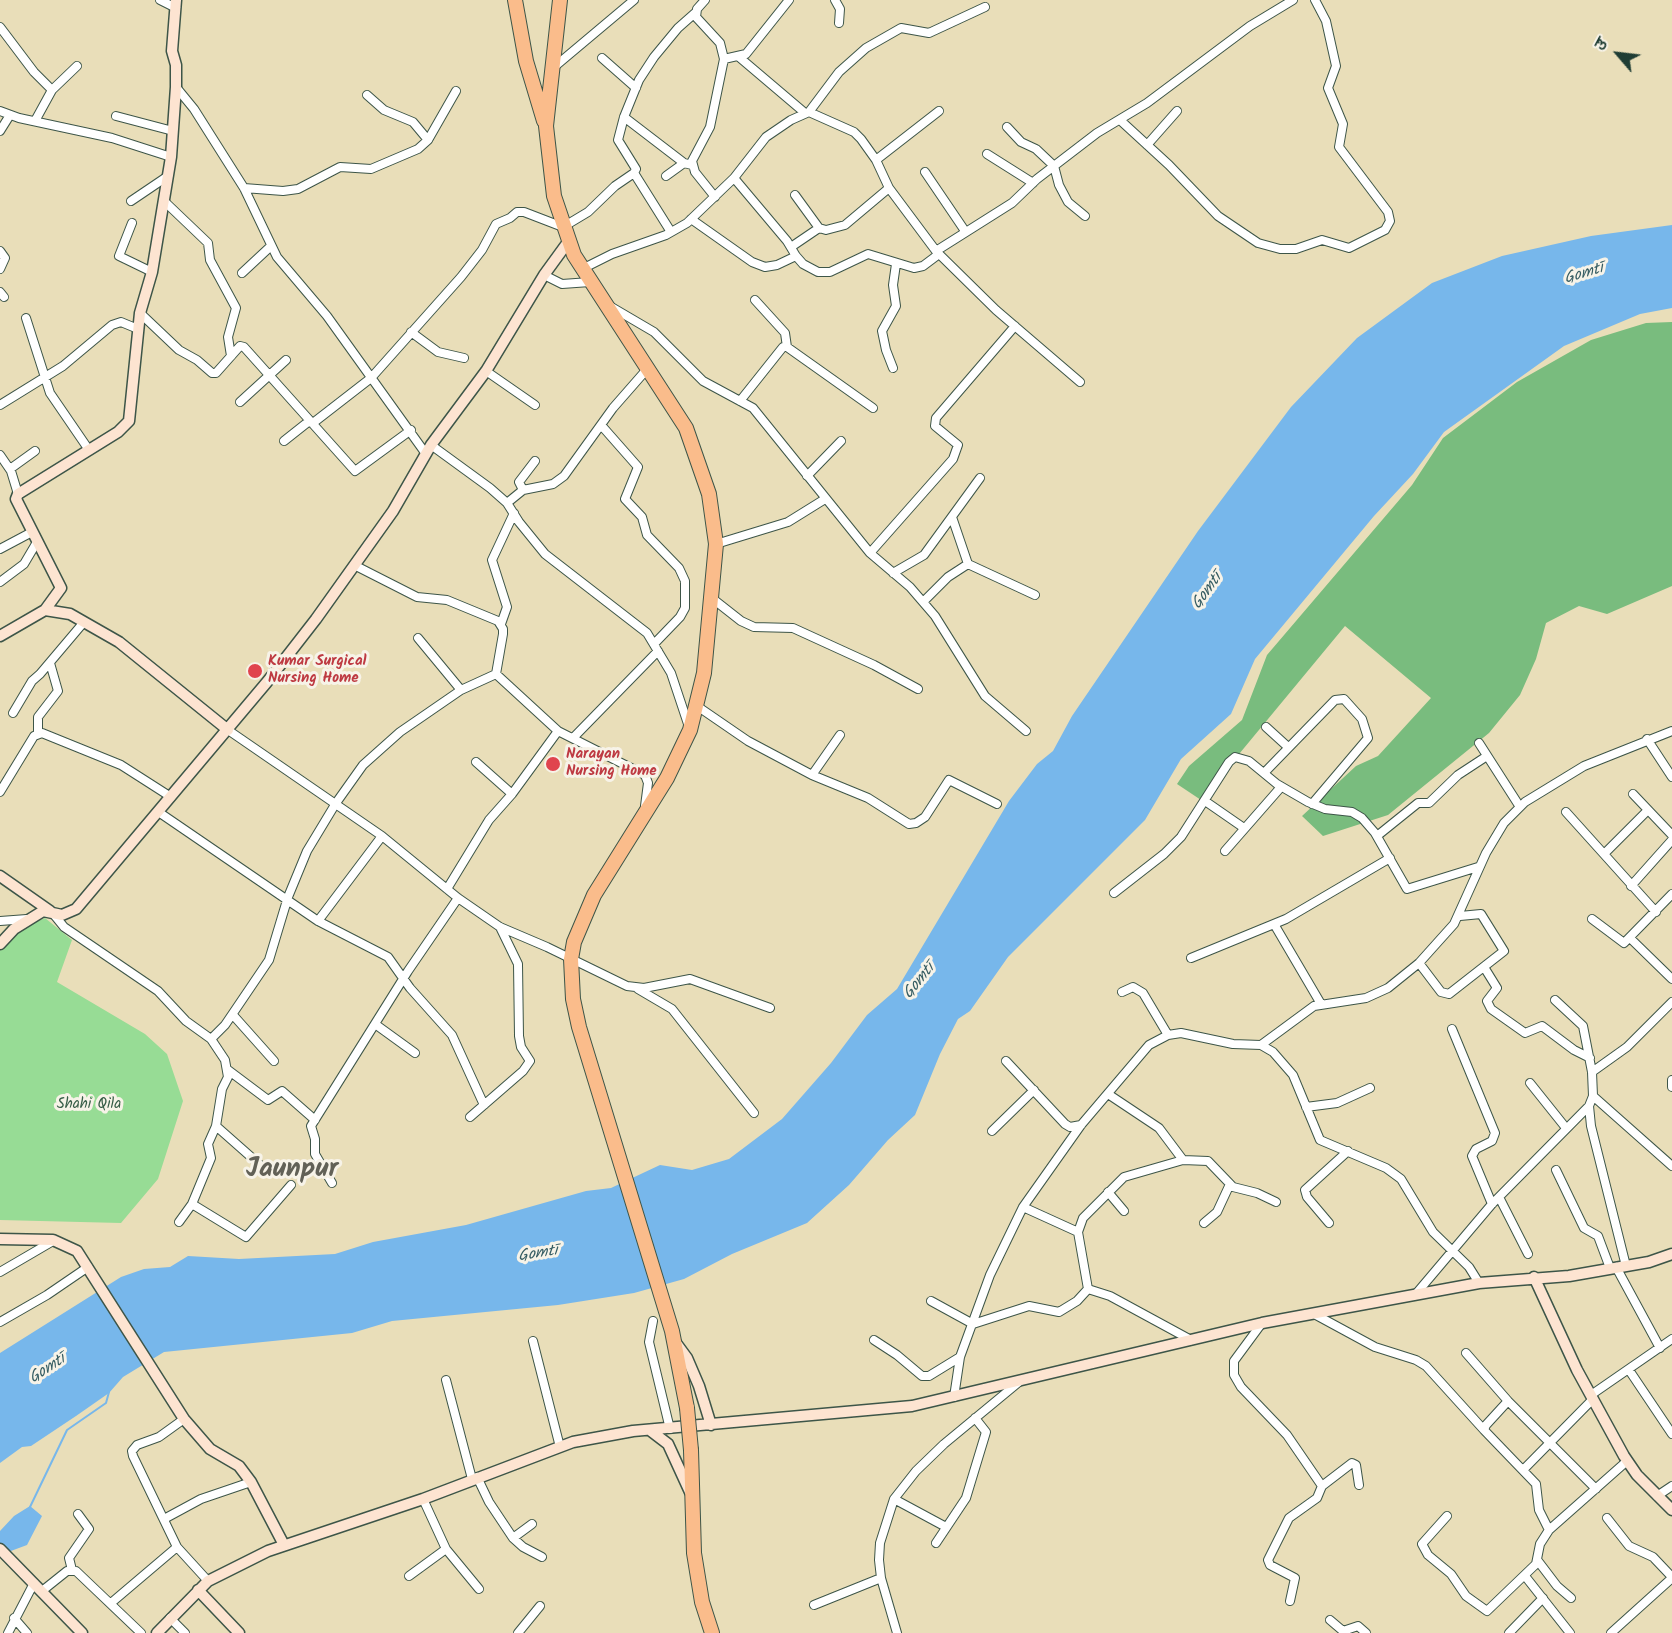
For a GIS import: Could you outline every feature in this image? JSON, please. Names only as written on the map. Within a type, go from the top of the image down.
[{"type":"highway","points":[[515,0],[526,61],[546,126]]},
{"type":"highway","points":[[560,0],[546,126],[550,176],[563,227],[582,269],[649,367],[686,428],[700,462],[709,494],[716,544],[713,599],[697,706],[690,730],[667,778],[594,896],[582,920],[571,959],[573,999],[579,1027],[673,1336],[687,1408],[691,1450],[690,1493],[694,1553],[702,1602],[712,1633]]},
{"type":"street","points":[[18,494],[118,432],[129,421],[140,313],[152,272],[171,157],[173,131],[176,87],[172,43],[176,4],[160,0]]},
{"type":"street","points":[[553,68],[634,0]]},
{"type":"street","points":[[284,441],[308,422],[313,423],[371,378],[482,250],[496,224],[517,212],[524,212],[563,227],[588,212],[615,186],[634,173],[636,169],[618,140],[624,117],[636,88],[654,57],[705,0]]},
{"type":"street","points":[[724,59],[739,57],[755,44],[789,0]]},
{"type":"street","points":[[835,0],[840,9],[839,23]]},
{"type":"street","points":[[734,178],[796,256],[809,268],[823,273],[841,268],[868,254],[908,268],[923,266],[965,231],[1005,208],[1054,166],[1250,26],[1293,0]]},
{"type":"street","points":[[1120,120],[1218,216],[1258,243],[1280,249],[1296,249],[1323,240],[1349,248],[1385,230],[1390,221],[1388,212],[1339,147],[1342,124],[1328,88],[1336,66],[1326,21],[1315,0]]},
{"type":"street","points":[[582,269],[612,254],[671,232],[691,219],[734,178],[766,137],[807,113],[839,72],[866,48],[902,28],[929,33],[985,7]]},
{"type":"street","points":[[666,176],[688,164],[710,127],[724,59],[720,43],[695,13]]},
{"type":"street","points":[[0,27],[34,72],[52,90]]},
{"type":"street","points":[[739,57],[807,113],[854,132],[876,160],[889,188],[937,253],[1015,326],[1080,382]]},
{"type":"street","points":[[602,58],[636,88]]},
{"type":"street","points":[[35,122],[52,90],[77,66]]},
{"type":"street","points":[[176,87],[194,109],[244,188],[271,246],[327,316],[411,430],[429,449],[467,470],[507,503],[545,554],[635,622],[656,648],[671,673],[690,730]]},
{"type":"street","points":[[244,188],[283,191],[298,189],[340,167],[371,169],[418,149],[428,140],[456,91]]},
{"type":"street","points":[[367,95],[384,110],[413,122],[428,140]]},
{"type":"street","points":[[0,111],[35,122],[112,138],[171,157]]},
{"type":"street","points":[[876,160],[939,111]]},
{"type":"street","points":[[1147,145],[1177,111]]},
{"type":"street","points":[[0,131],[10,115]]},
{"type":"street","points":[[116,116],[173,131]]},
{"type":"street","points":[[624,117],[688,164],[715,197]]},
{"type":"street","points":[[1007,127],[1021,142],[1036,149],[1054,166],[1059,185],[1068,202],[1085,216]]},
{"type":"street","points":[[987,154],[1033,183]]},
{"type":"street","points":[[925,172],[965,231]]},
{"type":"street","points":[[634,173],[671,232]]},
{"type":"street","points":[[132,201],[168,176]]},
{"type":"street","points":[[795,195],[819,228],[826,230],[845,225],[889,188]]},
{"type":"street","points":[[164,201],[210,247],[210,260],[236,308],[228,337],[231,356]]},
{"type":"street","points":[[691,219],[734,251],[758,264],[777,265],[796,256]]},
{"type":"street","points":[[132,223],[119,256],[152,272]]},
{"type":"street","points":[[791,247],[819,228]]},
{"type":"street","points":[[0,876],[51,911],[62,915],[76,909],[160,813],[316,620],[393,511],[429,449],[486,371],[544,275],[568,242]]},
{"type":"street","points":[[242,273],[271,246]]},
{"type":"street","points":[[0,251],[5,258],[0,269]]},
{"type":"street","points":[[893,368],[882,331],[896,306],[893,285],[896,264]]},
{"type":"street","points":[[544,275],[562,284],[590,282]]},
{"type":"street","points":[[755,300],[785,333],[787,347],[873,408]]},
{"type":"street","points":[[604,303],[654,332],[703,381],[753,408],[870,553],[923,602],[943,628],[985,696],[1026,730]]},
{"type":"street","points":[[140,313],[179,350],[197,360],[212,373],[216,373],[240,346],[244,347],[355,471],[411,430]]},
{"type":"street","points":[[26,318],[45,378],[56,402],[89,450]]},
{"type":"street","points":[[0,405],[45,378],[112,325],[121,322],[138,329]]},
{"type":"street","points":[[870,553],[953,459],[958,445],[935,426],[936,418],[1015,326]]},
{"type":"street","points":[[411,332],[438,352],[464,358]]},
{"type":"street","points":[[740,401],[783,347],[787,347]]},
{"type":"street","points":[[240,402],[286,360]]},
{"type":"street","points":[[507,503],[523,490],[553,484],[564,476],[601,425],[649,367]]},
{"type":"street","points":[[486,371],[535,405]]},
{"type":"street","points":[[573,738],[656,648],[685,608],[685,581],[678,568],[647,535],[642,517],[625,499],[638,467],[601,425]]},
{"type":"street","points":[[807,476],[841,441]]},
{"type":"street","points":[[10,469],[35,451]]},
{"type":"street","points":[[0,455],[10,469],[18,494],[16,503],[61,588],[45,610],[0,636]]},
{"type":"street","points":[[523,490],[519,482],[535,461]]},
{"type":"street","points":[[893,573],[924,555],[980,478]]},
{"type":"street","points":[[716,544],[788,522],[825,499]]},
{"type":"street","points":[[496,674],[503,634],[501,624],[507,607],[492,560],[514,513]]},
{"type":"street","points":[[952,516],[968,564],[1035,595]]},
{"type":"street","points":[[0,549],[35,537]]},
{"type":"street","points":[[0,582],[24,564],[35,537]]},
{"type":"street","points":[[923,602],[948,577],[968,564]]},
{"type":"street","points":[[354,565],[417,597],[447,600],[501,624]]},
{"type":"street","points":[[713,599],[741,621],[754,627],[793,628],[918,689]]},
{"type":"street","points":[[45,610],[70,614],[119,642],[228,730],[382,836],[447,890],[500,927],[636,988],[672,1009],[754,1113]]},
{"type":"street","points":[[13,712],[32,681],[84,622]]},
{"type":"street","points":[[418,638],[461,690]]},
{"type":"street","points":[[0,791],[38,734],[38,717],[58,691],[50,663]]},
{"type":"street","points":[[212,1039],[233,1015],[269,960],[288,897],[307,850],[363,765],[400,732],[461,690],[496,674]]},
{"type":"street","points":[[496,674],[558,731],[645,775],[648,783],[644,816]]},
{"type":"street","points":[[1264,773],[1339,698],[1344,699],[1366,726],[1368,738],[1312,804]]},
{"type":"street","points":[[697,706],[748,741],[812,775],[868,798],[909,824],[916,823],[925,817],[949,780],[997,804]]},
{"type":"street","points":[[1266,727],[1288,747]]},
{"type":"street","points":[[447,890],[489,820],[512,794],[558,731]]},
{"type":"street","points":[[1261,1046],[1304,1012],[1321,1004],[1377,995],[1419,963],[1460,916],[1478,867],[1504,823],[1520,807],[1584,766],[1647,739],[1672,731]]},
{"type":"street","points":[[38,734],[80,747],[121,765],[171,797]]},
{"type":"street","points":[[812,775],[840,735]]},
{"type":"street","points":[[1647,739],[1672,777]]},
{"type":"street","points":[[1479,743],[1520,807]]},
{"type":"street","points":[[1377,836],[1418,803],[1429,803],[1458,775],[1487,756]]},
{"type":"street","points":[[1113,893],[1164,855],[1181,837],[1235,757],[1249,761],[1281,787],[1312,804],[1352,812],[1370,826],[1402,882],[1409,889],[1478,867]]},
{"type":"street","points":[[476,762],[512,794]]},
{"type":"street","points":[[1225,851],[1281,787]]},
{"type":"street","points":[[1633,794],[1672,835]]},
{"type":"street","points":[[1204,801],[1244,828]]},
{"type":"street","points":[[1604,854],[1648,810]]},
{"type":"street","points":[[1566,812],[1656,912]]},
{"type":"street","points":[[160,813],[230,862],[288,897],[318,921],[371,946],[388,957],[404,980],[452,1035],[484,1106]]},
{"type":"street","points":[[318,921],[382,836]]},
{"type":"street","points":[[1631,886],[1672,840]]},
{"type":"street","points":[[1191,958],[1274,924],[1342,888],[1390,858]]},
{"type":"street","points":[[1592,919],[1624,943],[1631,939],[1672,894]]},
{"type":"street","points":[[332,1184],[315,1154],[315,1139],[311,1126],[458,898]]},
{"type":"street","points":[[0,944],[27,919],[43,911],[51,911]]},
{"type":"street","points":[[51,911],[64,927],[152,985],[186,1021],[212,1039],[228,1070],[268,1100],[282,1091],[315,1120]]},
{"type":"street","points":[[1419,963],[1444,994],[1449,994],[1504,951],[1481,914],[1460,916]]},
{"type":"street","points":[[0,921],[27,919]]},
{"type":"street","points":[[1274,924],[1321,1004]]},
{"type":"street","points":[[470,1117],[523,1071],[530,1061],[521,1047],[519,1036],[518,964],[500,927]]},
{"type":"street","points":[[1631,939],[1672,979]]},
{"type":"street","points":[[1484,967],[1497,988],[1487,1001],[1491,1009],[1525,1033],[1542,1026],[1574,1050],[1590,1058]]},
{"type":"street","points":[[636,988],[690,979],[770,1008]]},
{"type":"street","points":[[1122,992],[1133,987],[1143,993],[1168,1035]]},
{"type":"street","points":[[1415,1295],[1492,1204],[1589,1106],[1593,1096],[1592,1072],[1583,1026],[1555,1000]]},
{"type":"street","points":[[1592,1072],[1627,1047],[1672,1002]]},
{"type":"street","points":[[233,1015],[274,1061]]},
{"type":"street","points":[[375,1024],[415,1053]]},
{"type":"street","points":[[1452,1029],[1495,1133],[1492,1141],[1476,1149],[1472,1156],[1492,1204]]},
{"type":"street","points":[[954,1397],[960,1357],[990,1275],[1023,1207],[1081,1125],[1149,1045],[1168,1035],[1181,1033],[1233,1044],[1261,1046],[1273,1052],[1286,1064],[1320,1140],[1386,1168],[1401,1179],[1433,1232],[1469,1267],[1479,1283]]},
{"type":"street","points":[[1006,1061],[1067,1127],[1081,1125]]},
{"type":"street","points":[[180,1222],[192,1204],[207,1170],[211,1154],[208,1144],[216,1126],[228,1070]]},
{"type":"street","points":[[1672,1080],[1672,1088]]},
{"type":"street","points":[[1530,1083],[1566,1128]]},
{"type":"street","points":[[1306,1107],[1337,1104],[1370,1088]]},
{"type":"street","points":[[992,1131],[1034,1090]]},
{"type":"street","points":[[1108,1094],[1160,1128],[1183,1160]]},
{"type":"street","points":[[1593,1096],[1672,1167]]},
{"type":"street","points":[[1589,1106],[1617,1267]]},
{"type":"street","points":[[216,1126],[259,1164]]},
{"type":"street","points":[[1329,1223],[1307,1197],[1305,1190],[1348,1152]]},
{"type":"street","points":[[1088,1289],[1078,1232],[1086,1213],[1130,1174],[1183,1160],[1208,1161],[1230,1184],[1276,1202]]},
{"type":"street","points":[[1556,1170],[1584,1228],[1598,1236],[1672,1352]]},
{"type":"street","points":[[1204,1223],[1217,1212],[1230,1184]]},
{"type":"street","points":[[192,1204],[246,1237],[291,1185]]},
{"type":"street","points":[[1108,1192],[1125,1211]]},
{"type":"street","points":[[1499,1197],[1528,1254]]},
{"type":"street","points":[[1023,1207],[1078,1232]]},
{"type":"street","points":[[0,1239],[54,1240],[77,1251],[184,1419],[210,1449],[239,1466],[251,1482],[284,1545]]},
{"type":"street","points":[[0,1272],[54,1240]]},
{"type":"street","points":[[157,1633],[198,1590],[223,1571],[284,1545],[423,1498],[573,1442],[650,1430],[912,1406],[1262,1323],[1316,1315],[1479,1283],[1569,1276],[1672,1254]]},
{"type":"street","points":[[0,1322],[47,1295],[88,1267]]},
{"type":"street","points":[[1534,1277],[1592,1397],[1627,1461],[1672,1510]]},
{"type":"street","points":[[931,1301],[973,1324],[1029,1306],[1059,1312],[1077,1301],[1088,1289]]},
{"type":"street","points":[[1088,1289],[1110,1296],[1192,1340]]},
{"type":"street","points":[[1316,1315],[1375,1347],[1406,1355],[1426,1366],[1536,1484],[1539,1510],[1548,1530]]},
{"type":"street","points":[[653,1321],[649,1342],[670,1429]]},
{"type":"street","points":[[1262,1323],[1234,1361],[1234,1375],[1241,1387],[1287,1435],[1322,1486]]},
{"type":"street","points":[[673,1336],[687,1358],[699,1386],[711,1425]]},
{"type":"street","points":[[874,1340],[926,1377],[960,1357]]},
{"type":"street","points":[[533,1341],[560,1447]]},
{"type":"street","points":[[1524,1469],[1592,1397],[1666,1344]]},
{"type":"street","points":[[1466,1353],[1508,1401],[1596,1489]]},
{"type":"street","points":[[1629,1370],[1672,1434]]},
{"type":"street","points":[[897,1633],[881,1578],[880,1543],[894,1499],[916,1471],[1022,1379]]},
{"type":"street","points":[[446,1380],[474,1478],[513,1538],[523,1547],[542,1557]]},
{"type":"street","points":[[1484,1430],[1508,1401]]},
{"type":"street","points":[[936,1543],[966,1498],[984,1437],[985,1428],[975,1418]]},
{"type":"street","points":[[184,1419],[159,1437],[137,1445],[132,1451],[177,1547],[208,1581]]},
{"type":"street","points":[[650,1430],[668,1444],[690,1493]]},
{"type":"street","points":[[1447,1516],[1422,1544],[1428,1555],[1451,1574],[1462,1593],[1487,1611],[1494,1607],[1538,1561],[1540,1544],[1548,1530],[1627,1461]]},
{"type":"street","points":[[1290,1601],[1296,1578],[1270,1565],[1268,1560],[1289,1518],[1317,1498],[1322,1486],[1352,1464],[1356,1465],[1359,1485]]},
{"type":"street","points":[[164,1519],[201,1499],[251,1482]]},
{"type":"street","points":[[1658,1496],[1672,1486]]},
{"type":"street","points":[[423,1498],[446,1549],[479,1588]]},
{"type":"street","points":[[894,1499],[946,1527]]},
{"type":"street","points":[[78,1514],[89,1529],[69,1558],[72,1569],[141,1633]]},
{"type":"street","points":[[1606,1518],[1629,1546],[1653,1557],[1672,1577],[1611,1633]]},
{"type":"street","points":[[513,1538],[532,1524]]},
{"type":"street","points":[[111,1603],[177,1547]]},
{"type":"street","points":[[0,1549],[82,1633]]},
{"type":"street","points":[[409,1576],[446,1549]]},
{"type":"street","points":[[1538,1561],[1557,1586],[1571,1598]]},
{"type":"street","points":[[8,1633],[14,1618],[38,1587],[72,1569]]},
{"type":"street","points":[[1525,1576],[1570,1633]]},
{"type":"street","points":[[814,1605],[881,1578]]},
{"type":"street","points":[[198,1590],[239,1633]]},
{"type":"street","points":[[1509,1633],[1543,1598]]},
{"type":"street","points":[[518,1633],[540,1606]]},
{"type":"street","points":[[14,1618],[27,1633]]},
{"type":"street","points":[[170,1618],[185,1633]]},
{"type":"street","points":[[1330,1620],[1345,1632],[1358,1626],[1365,1633]]},
{"type":"green space","points":[[1672,322],[1672,586],[1607,614],[1579,606],[1546,623],[1536,659],[1520,695],[1489,733],[1388,815],[1323,836],[1302,816],[1356,766],[1378,756],[1431,698],[1345,626],[1201,800],[1177,784],[1189,766],[1242,720],[1267,655],[1412,485],[1443,438],[1517,382],[1591,340],[1646,323]]},
{"type":"green space","name":"Shahi Qila","points":[[45,918],[72,940],[57,982],[145,1034],[167,1054],[183,1101],[158,1179],[121,1223],[0,1220],[0,950],[24,927]]},
{"type":"water","name":"Gomtī","points":[[1672,225],[1672,308],[1640,314],[1564,346],[1444,432],[1413,474],[1374,516],[1255,659],[1231,714],[1181,759],[1145,820],[1008,957],[970,1011],[958,1019],[940,1054],[915,1115],[888,1140],[849,1185],[807,1223],[732,1254],[684,1279],[634,1293],[558,1305],[392,1321],[352,1333],[164,1352],[123,1377],[109,1393],[76,1416],[31,1446],[22,1447],[0,1463],[0,1353],[121,1277],[144,1269],[170,1267],[188,1256],[239,1259],[335,1254],[373,1242],[466,1225],[586,1191],[611,1188],[660,1165],[692,1170],[729,1159],[782,1119],[831,1063],[867,1015],[897,989],[1009,801],[1037,764],[1053,751],[1072,716],[1198,531],[1291,407],[1357,338],[1432,283],[1502,256],[1591,236]]},
{"type":"water","points":[[30,1506],[42,1516],[27,1545],[0,1555],[0,1531],[14,1516]]},
{"type":"waterway","points":[[30,1507],[67,1430],[106,1403],[109,1392]]},
{"type":"place","name":"Kumar Surgical Nursing Home","points":[[255,671]]},
{"type":"place","name":"Narayan Nursing Home","points":[[553,764]]},
{"type":"district","name":"Jaunpur","points":[[292,1171]]}]
